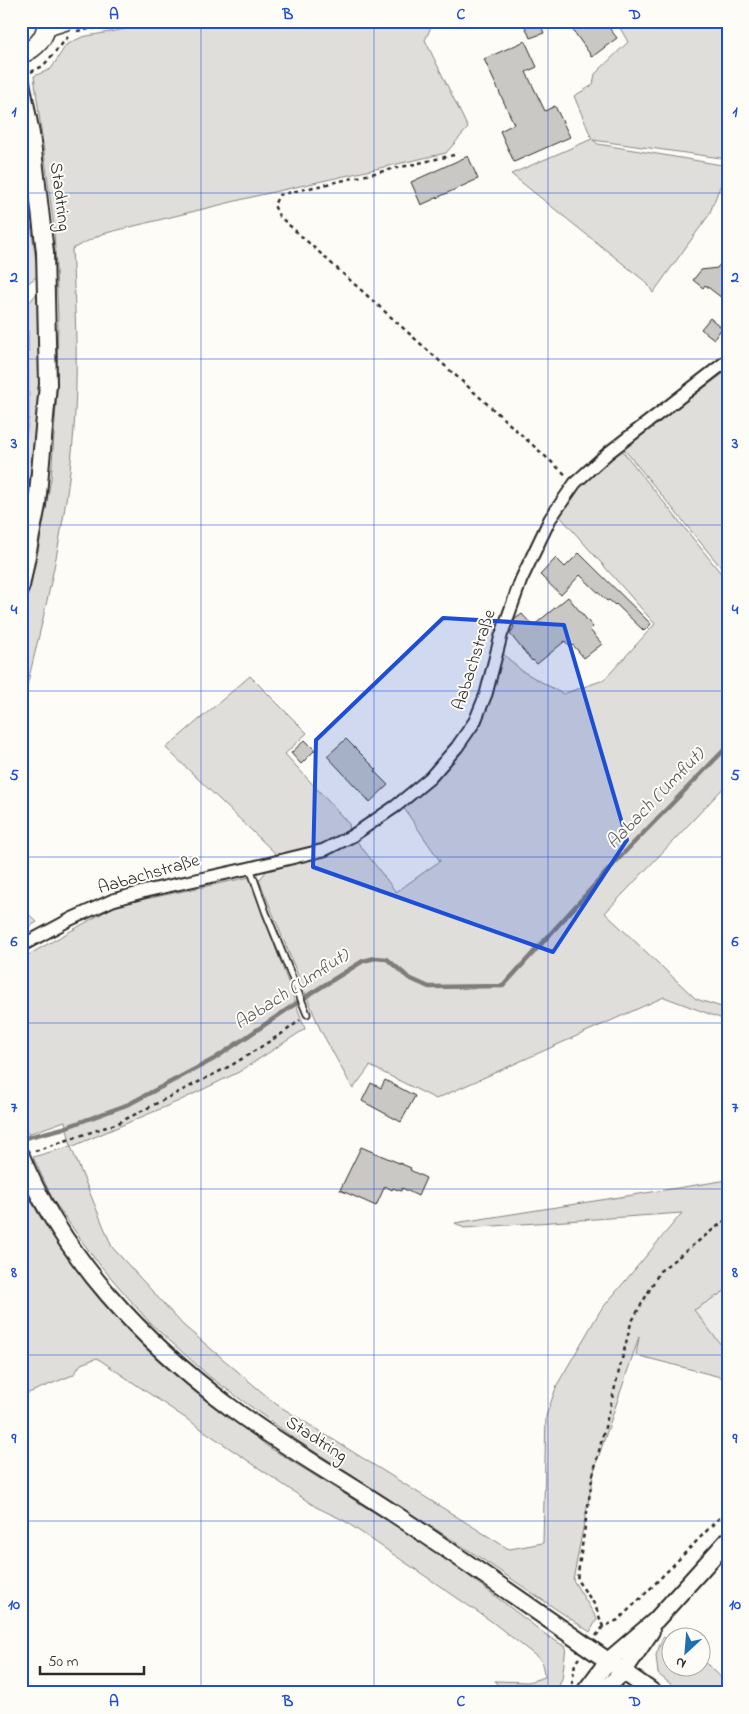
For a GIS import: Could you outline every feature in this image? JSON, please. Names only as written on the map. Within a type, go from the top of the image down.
[{"type":"main road","points":[[21,54],[36,46],[43,37],[47,24],[70,30]]},
{"type":"street","name":"Stadtring","points":[[21,586],[37,506],[48,384],[45,252],[30,134],[26,77]]},
{"type":"street","name":"Aabachstraße","points":[[21,946],[71,919],[113,900],[324,850],[352,836],[396,806],[430,778],[457,747],[475,721],[486,694],[501,636],[521,580],[550,519],[575,483],[608,453],[728,360]]},
{"type":"street","name":"Stadtring","points":[[25,1154],[29,1174],[66,1240],[96,1279],[131,1319],[180,1366],[230,1407],[306,1459],[392,1512],[654,1693]]},
{"type":"street","points":[[584,1693],[608,1661],[656,1620],[728,1540]]},
{"type":"street","points":[[601,1693],[623,1672],[649,1635],[656,1620]]},
{"type":"lane","points":[[250,868],[307,1014]]},
{"type":"path","points":[[26,77],[43,66],[70,30],[102,27],[124,21]]},
{"type":"path","points":[[454,154],[279,195],[274,205],[279,216],[575,483]]},
{"type":"path","points":[[25,1154],[118,1123],[232,1065],[286,1031],[307,1014]]},
{"type":"path","points":[[728,1218],[660,1271],[631,1323],[592,1479],[578,1580],[595,1605],[603,1627],[618,1620],[728,1509]]},
{"type":"highlighted area","points":[[443,618],[564,625],[627,840],[553,952],[313,867],[316,740]]},
{"type":"shaded area","points":[[150,21],[432,21],[433,23],[425,40],[468,128],[446,153],[256,196],[102,234],[72,249],[76,371],[75,412],[68,487],[55,562],[21,710],[21,628],[51,479],[57,391],[58,315],[54,227],[34,76],[51,69],[66,45],[82,37],[125,29]]},
{"type":"shaded area","points":[[616,21],[724,21],[728,25],[728,159],[593,140],[598,144],[728,166],[709,215],[653,293],[647,283],[511,174],[592,139],[574,96],[593,85],[595,74],[628,42]]},
{"type":"shaded area","points":[[21,150],[38,276],[21,288]]},
{"type":"shaded area","points":[[38,292],[39,374],[36,438],[21,531],[21,472],[29,416],[28,304]]},
{"type":"shaded area","points":[[728,370],[728,576],[623,448]]},
{"type":"shaded area","points":[[621,449],[728,582],[728,783],[605,913],[696,999],[728,1009],[728,1021],[664,997],[436,1099],[370,1066],[353,1089],[320,1029],[259,880],[269,868],[356,840],[396,892],[440,861],[403,807],[471,735],[500,651],[522,671],[563,694],[604,680],[655,624],[558,514],[587,477]]},
{"type":"shaded area","points":[[250,676],[307,733],[285,754],[349,824],[350,831],[331,841],[278,856],[166,748]]},
{"type":"shaded area","points":[[250,877],[305,1029],[239,1072],[179,1101],[71,1147],[112,1247],[183,1325],[276,1404],[507,1548],[543,1543],[546,1416],[557,1385],[600,1311],[682,1213],[464,1228],[455,1223],[728,1180],[728,1289],[694,1310],[728,1354],[728,1379],[636,1355],[639,1337],[595,1467],[573,1580],[597,1619],[590,1632],[479,1557],[298,1441],[210,1377],[150,1323],[94,1258],[53,1200],[33,1157],[71,1146],[65,1121],[28,1134],[21,1119],[21,959],[117,905]]},
{"type":"shaded area","points":[[21,907],[37,922],[21,932]]},
{"type":"shaded area","points":[[21,1183],[39,1215],[88,1285],[171,1368],[267,1446],[432,1548],[549,1637],[566,1647],[562,1679],[556,1693],[502,1693],[495,1681],[528,1682],[545,1677],[541,1660],[491,1621],[343,1520],[316,1507],[97,1358],[81,1364],[73,1375],[21,1396]]},
{"type":"shaded area","points":[[728,1289],[728,1354],[694,1310]]},
{"type":"shaded area","points":[[662,1640],[662,1676],[712,1676],[712,1668],[728,1685],[728,1693],[682,1693],[658,1674],[656,1655]]},
{"type":"building","points":[[523,21],[539,21],[544,33],[530,38]]},
{"type":"building","points":[[582,21],[604,21],[617,38],[592,57],[572,29]]},
{"type":"building","points":[[525,41],[537,67],[526,72],[545,111],[555,106],[570,137],[514,162],[500,131],[514,124],[484,59]]},
{"type":"building","points":[[468,156],[478,179],[421,205],[411,182]]},
{"type":"building","points":[[728,254],[728,290],[722,298],[705,285],[703,288],[693,280],[701,270],[717,268]]},
{"type":"building","points":[[710,318],[722,328],[714,339],[701,329]]},
{"type":"building","points":[[579,553],[651,624],[644,631],[616,604],[609,600],[607,601],[580,575],[561,595],[540,575],[556,558],[565,567]]},
{"type":"building","points":[[568,597],[593,627],[590,630],[602,644],[584,658],[573,645],[570,647],[565,641],[537,664],[532,661],[510,634],[514,627],[515,619],[522,614],[533,626]]},
{"type":"building","points":[[346,739],[377,770],[375,772],[388,785],[370,802],[327,756]]},
{"type":"building","points":[[305,740],[315,750],[301,764],[291,753]]},
{"type":"building","points":[[385,1080],[415,1096],[401,1122],[362,1101],[371,1083],[381,1088]]},
{"type":"building","points":[[361,1147],[411,1168],[410,1170],[426,1178],[418,1196],[402,1188],[401,1191],[393,1188],[392,1190],[385,1186],[376,1206],[340,1190]]},
{"type":"waterway","name":"Aabach (Umflut)","points":[[21,1139],[64,1128],[129,1104],[214,1059],[310,994],[363,961],[375,958],[387,959],[409,978],[429,987],[503,986],[622,855],[728,746]]}]
